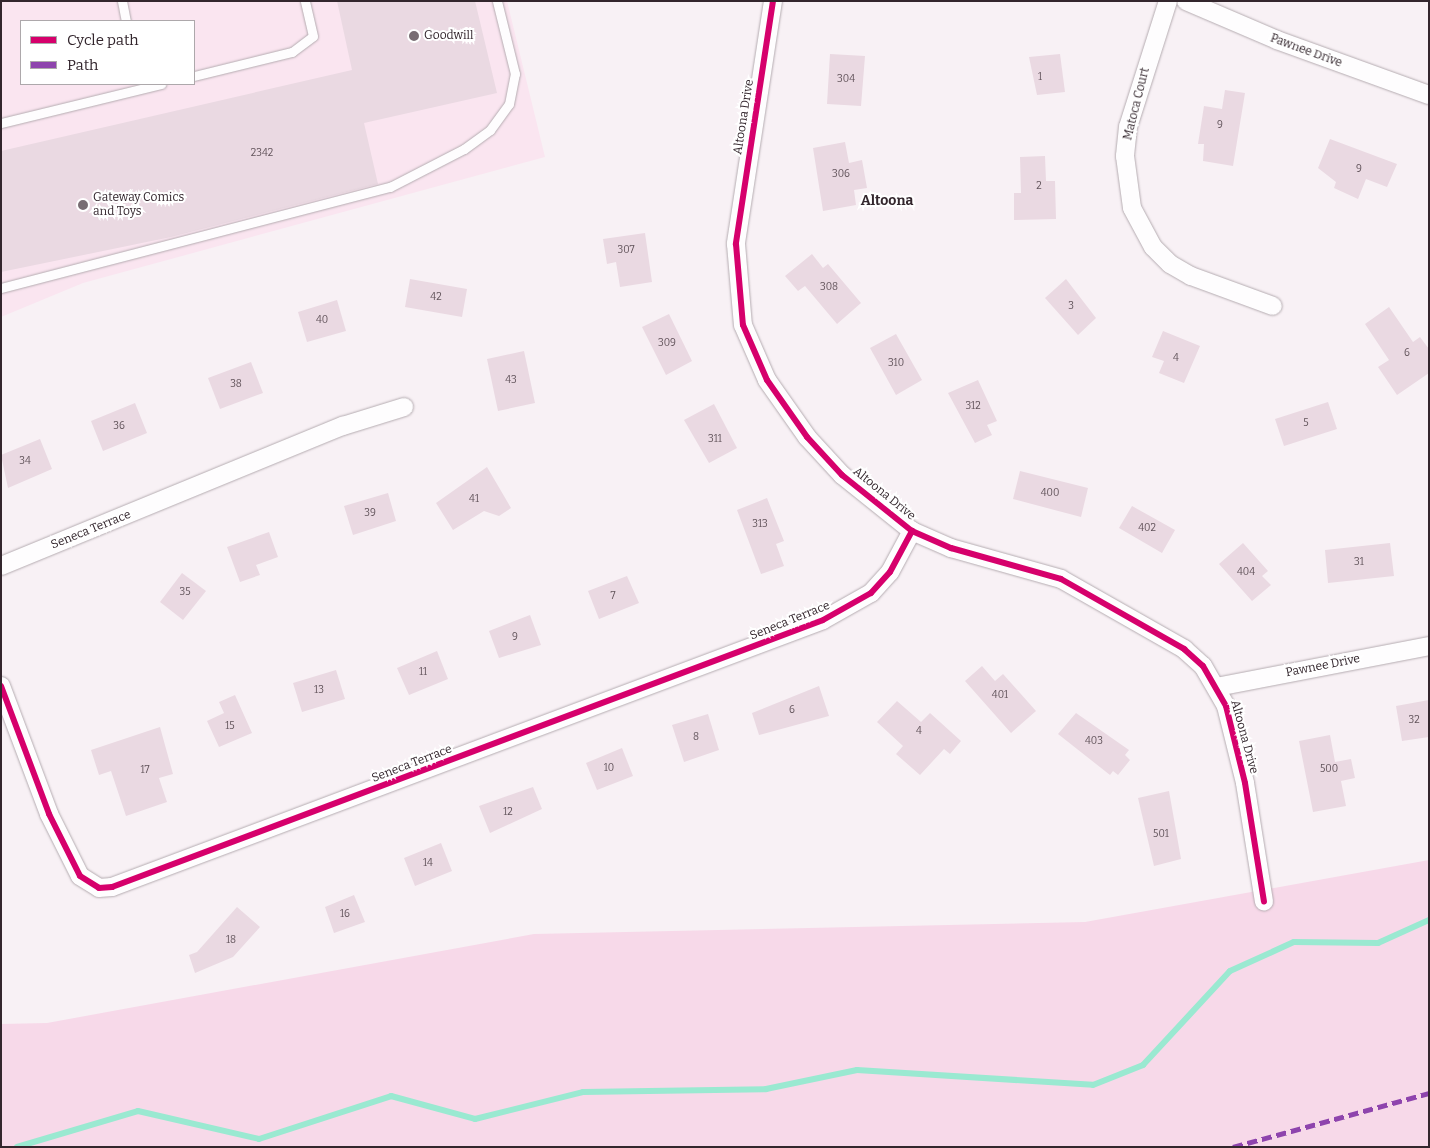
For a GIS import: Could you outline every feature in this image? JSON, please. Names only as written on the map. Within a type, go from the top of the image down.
[{"type":"street","name":"Altoona Drive","points":[[773,1],[736,244],[743,325],[767,380],[807,437],[842,475],[912,531],[952,548],[1061,579],[1184,648],[1218,687],[1245,783],[1264,900]]},
{"type":"street","name":"Matoca Court","points":[[1168,1],[1128,127],[1125,156],[1132,208],[1153,246],[1170,264],[1191,276],[1273,306]]},
{"type":"street","name":"Pawnee Drive","points":[[1186,1],[1277,40],[1429,95]]},
{"type":"street","name":"Seneca Terrace","points":[[1,566],[343,426],[404,407]]},
{"type":"street","name":"Seneca Terrace","points":[[1,686],[49,814],[80,876],[100,888],[112,888],[823,620],[872,593],[890,572],[912,531]]},
{"type":"street","name":"Pawnee Drive","points":[[1218,687],[1429,646]]},
{"type":"lane","points":[[122,1],[126,20]]},
{"type":"lane","points":[[195,76],[292,52],[313,36],[305,1]]},
{"type":"lane","points":[[1,288],[390,187],[464,149],[490,130],[509,104],[514,74],[497,1]]},
{"type":"lane","points":[[1,123],[141,86]]},
{"type":"shaded area","points":[[1,1],[507,1],[545,157],[83,283],[1,317]]},
{"type":"shaded area","points":[[1429,860],[1429,1147],[1,1147],[1,1024],[47,1023],[534,934],[1085,922]]},
{"type":"building","points":[[337,1],[475,1],[497,93],[364,123],[378,184],[171,237],[1,272],[1,151],[352,70]]},
{"type":"building","points":[[830,54],[865,56],[861,106],[827,104]]},
{"type":"building","points":[[1060,54],[1065,92],[1037,95],[1029,57]]},
{"type":"building","points":[[1225,90],[1245,93],[1233,166],[1203,161],[1204,144],[1198,144],[1204,106],[1222,109]]},
{"type":"building","points":[[1330,139],[1397,164],[1387,187],[1366,179],[1358,199],[1334,188],[1336,182],[1318,168]]},
{"type":"building","points":[[845,142],[849,163],[862,160],[867,188],[854,190],[856,205],[823,211],[813,148]]},
{"type":"building","points":[[1045,156],[1046,181],[1055,181],[1056,219],[1014,220],[1014,193],[1021,193],[1020,157]]},
{"type":"building","points":[[645,233],[652,282],[620,287],[616,262],[607,264],[603,239]]},
{"type":"building","points":[[812,254],[823,268],[828,264],[861,303],[837,324],[805,286],[798,291],[785,276]]},
{"type":"building","points":[[410,279],[467,289],[462,317],[405,307]]},
{"type":"building","points":[[1066,279],[1096,318],[1078,335],[1045,298]]},
{"type":"building","points":[[337,300],[346,331],[307,342],[298,312]]},
{"type":"building","points":[[1389,307],[1413,342],[1420,337],[1429,349],[1429,373],[1397,395],[1378,367],[1389,360],[1365,324]]},
{"type":"building","points":[[669,314],[692,361],[666,375],[642,327]]},
{"type":"building","points":[[1163,331],[1200,346],[1184,383],[1159,373],[1164,361],[1152,357]]},
{"type":"building","points":[[896,334],[922,380],[896,395],[870,348]]},
{"type":"building","points":[[524,351],[535,403],[498,411],[487,359]]},
{"type":"building","points":[[251,362],[263,393],[220,409],[208,378]]},
{"type":"building","points":[[978,380],[997,421],[987,425],[992,435],[975,443],[948,393]]},
{"type":"building","points":[[1328,402],[1337,429],[1284,446],[1275,419]]},
{"type":"building","points":[[135,403],[147,433],[103,451],[91,421]]},
{"type":"building","points":[[714,404],[737,448],[709,463],[684,420]]},
{"type":"building","points":[[40,439],[52,469],[8,488],[1,455]]},
{"type":"building","points":[[487,467],[511,508],[499,516],[484,511],[453,530],[436,503]]},
{"type":"building","points":[[1020,471],[1088,488],[1081,517],[1013,499]]},
{"type":"building","points":[[388,493],[396,521],[353,535],[344,506]]},
{"type":"building","points":[[767,498],[784,541],[776,544],[784,566],[761,574],[737,510]]},
{"type":"building","points":[[1132,506],[1175,530],[1162,553],[1119,528]]},
{"type":"building","points":[[269,532],[278,557],[256,565],[260,575],[240,582],[227,547]]},
{"type":"building","points":[[1243,543],[1268,571],[1262,576],[1271,585],[1252,601],[1219,564]]},
{"type":"building","points":[[1390,543],[1394,576],[1328,583],[1325,550]]},
{"type":"building","points":[[182,573],[206,591],[183,620],[160,602]]},
{"type":"building","points":[[627,576],[639,603],[599,619],[588,591]]},
{"type":"building","points":[[530,615],[541,645],[499,658],[489,631]]},
{"type":"building","points":[[437,651],[448,679],[409,695],[397,668]]},
{"type":"building","points":[[982,666],[995,681],[1003,674],[1036,711],[1011,733],[965,681]]},
{"type":"building","points":[[336,670],[345,699],[302,712],[293,683]]},
{"type":"building","points":[[819,686],[829,716],[759,735],[752,713]]},
{"type":"building","points":[[235,695],[252,733],[219,747],[207,721],[224,713],[219,702]]},
{"type":"building","points":[[1429,700],[1429,737],[1402,741],[1396,706]]},
{"type":"building","points":[[897,701],[921,722],[930,713],[961,741],[950,754],[944,749],[920,775],[896,754],[903,746],[877,722]]},
{"type":"building","points":[[1076,713],[1129,750],[1125,755],[1130,760],[1118,775],[1113,771],[1110,775],[1058,734]]},
{"type":"building","points":[[708,714],[719,750],[684,762],[672,725]]},
{"type":"building","points":[[160,727],[173,774],[159,778],[167,802],[126,816],[111,771],[99,775],[91,750]]},
{"type":"building","points":[[1330,735],[1335,762],[1351,759],[1355,778],[1341,781],[1346,806],[1313,812],[1299,741]]},
{"type":"building","points":[[622,748],[633,776],[597,790],[586,763]]},
{"type":"building","points":[[533,787],[542,809],[490,833],[479,806]]},
{"type":"building","points":[[1169,791],[1181,859],[1154,866],[1138,798]]},
{"type":"building","points":[[441,843],[452,871],[415,886],[404,858]]},
{"type":"building","points":[[354,895],[365,922],[334,933],[325,907]]},
{"type":"building","points":[[237,907],[260,927],[233,957],[195,973],[189,955],[197,952]]},
{"type":"waterway","points":[[17,1147],[138,1111],[259,1139],[391,1096],[475,1119],[583,1092],[766,1089],[857,1070],[1093,1085],[1143,1065],[1230,971],[1294,942],[1378,943],[1429,920]]},
{"type":"marked path","points":[[1233,1147],[1429,1093]]},
{"type":"cycle path","points":[[773,1],[736,244],[743,325],[767,380],[807,437],[842,475],[912,531],[951,548],[1061,579],[1184,649],[1203,666],[1226,706],[1245,783],[1264,901]]},
{"type":"cycle path","points":[[1,686],[49,814],[80,876],[99,888],[112,887],[823,620],[871,593],[890,572],[912,531]]},
{"type":"place","name":"Goodwill","points":[[414,36]]},
{"type":"place","name":"Gateway Comics and Toys","points":[[83,205]]},
{"type":"district","name":"Altoona","points":[[887,201]]}]
